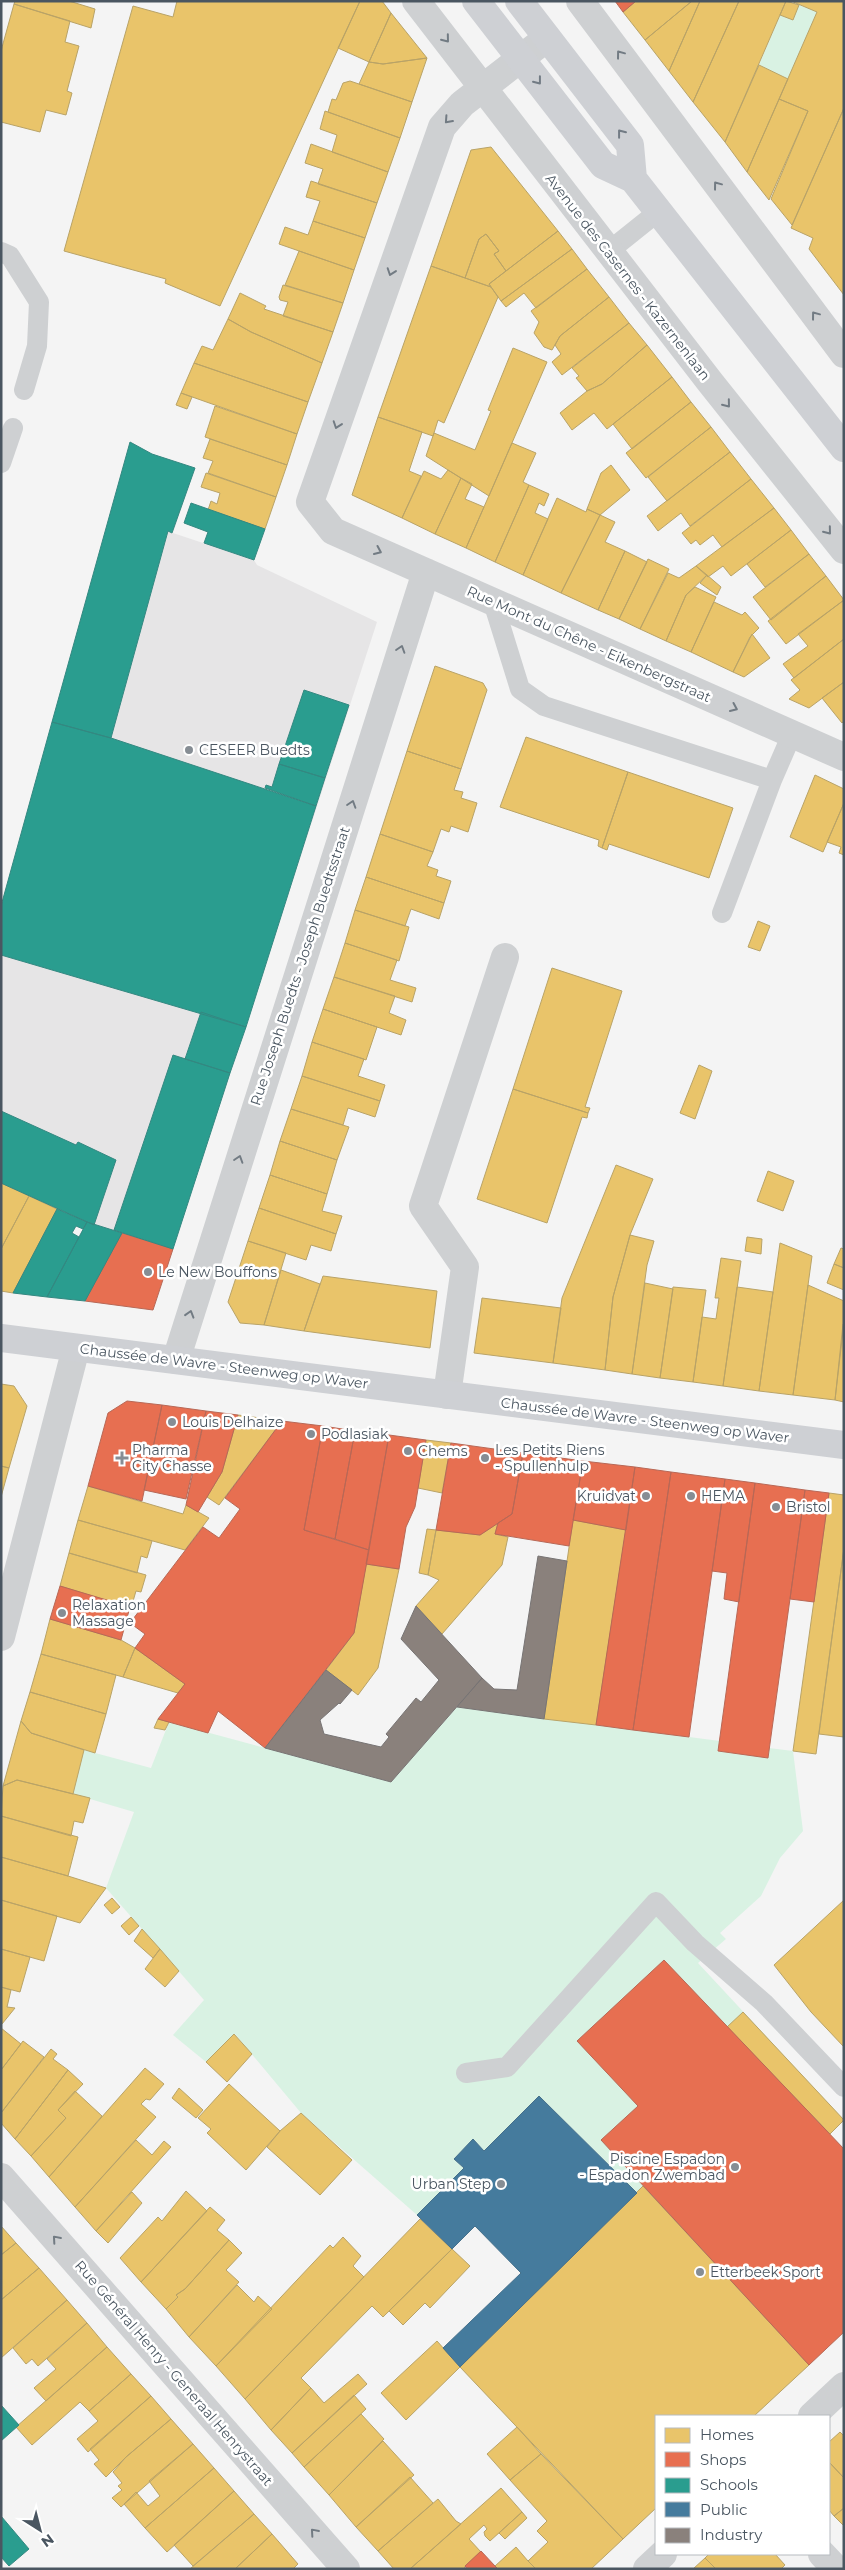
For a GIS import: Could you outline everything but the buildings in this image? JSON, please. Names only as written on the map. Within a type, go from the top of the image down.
[{"type":"main road","points":[[476,1],[603,166],[633,178],[844,448]]},
{"type":"main road","points":[[518,1],[630,144],[633,178]]},
{"type":"main road","name":"Chaussée de Wavre - Steenweg op Waver","points":[[1,1338],[844,1445]]},
{"type":"street","name":"Avenue des Casernes - Kazernenlaan","points":[[416,1],[844,550]]},
{"type":"street","points":[[580,1],[844,354]]},
{"type":"street","points":[[484,88],[547,38]]},
{"type":"street","name":"Rue Mont du Chêne - Eikenbergstraat","points":[[484,88],[462,104],[442,127],[310,502],[333,531],[844,757]]},
{"type":"street","name":"Rue Joseph Buedts - Joseph Buedtsstraat","points":[[176,1360],[426,572]]},
{"type":"street","points":[[447,1395],[465,1267],[423,1206],[505,957]]},
{"type":"street","points":[[1,1637],[76,1348]]},
{"type":"street","name":"Rue Général Henry - Generaal Henrystraat","points":[[1,2177],[346,2569]]},
{"type":"street","points":[[813,2415],[844,2386]]},
{"type":"street","points":[[647,2569],[662,2555]]},
{"type":"street","points":[[823,2555],[836,2569]]},
{"type":"lane","points":[[609,251],[659,211]]},
{"type":"lane","points":[[1,252],[10,256],[39,302],[37,346],[24,390]]},
{"type":"lane","points":[[1,464],[13,428]]},
{"type":"lane","points":[[493,602],[520,689],[544,706],[772,780]]},
{"type":"lane","points":[[722,913],[772,780],[792,734]]},
{"type":"lane","points":[[466,2073],[507,2067],[656,1902],[695,1944],[764,2003],[844,2087]]},
{"type":"shaded area","name":"CESEER Buedts","points":[[130,442],[152,454],[195,468],[173,533],[254,560],[257,565],[377,622],[173,1249],[94,1225],[1,1183],[1,906]]},
{"type":"green space","points":[[799,5],[817,12],[788,79],[759,65],[780,15],[793,20]]},
{"type":"green space","points":[[457,1707],[720,1741],[718,1751],[768,1758],[769,1748],[793,1751],[803,1831],[780,1858],[761,1896],[720,1933],[726,1939],[698,1963],[844,2120],[830,2134],[844,2149],[844,2332],[755,2415],[655,2415],[655,2509],[623,2539],[460,2367],[637,2193],[539,2096],[484,2151],[473,2140],[454,2159],[464,2168],[417,2215],[301,2113],[235,2034],[206,2062],[173,2035],[204,2000],[106,1888],[134,1812],[73,1794],[84,1750],[151,1768],[169,1722],[391,1782]]},
{"type":"place","name":"CESEER Buedts","points":[[189,750]]},
{"type":"place","name":"Le New Bouffons","points":[[148,1272]]},
{"type":"place","name":"Louis Delhaize","points":[[172,1422]]},
{"type":"place","name":"Podlasiak","points":[[311,1434]]},
{"type":"place","name":"Chems","points":[[408,1451]]},
{"type":"place","name":"Pharma City Chasse","points":[[122,1458]]},
{"type":"place","name":"Les Petits Riens - Spullenhulp","points":[[485,1458]]},
{"type":"place","name":"Kruidvat","points":[[646,1496]]},
{"type":"place","name":"HEMA","points":[[691,1496]]},
{"type":"place","name":"Bristol","points":[[776,1507]]},
{"type":"place","name":"Relaxation Massage","points":[[62,1613]]},
{"type":"place","name":"Piscine Espadon - Espadon Zwembad","points":[[735,2167]]},
{"type":"place","name":"Urban Step","points":[[501,2184]]},
{"type":"place","name":"Etterbeek Sport","points":[[700,2272]]}]
